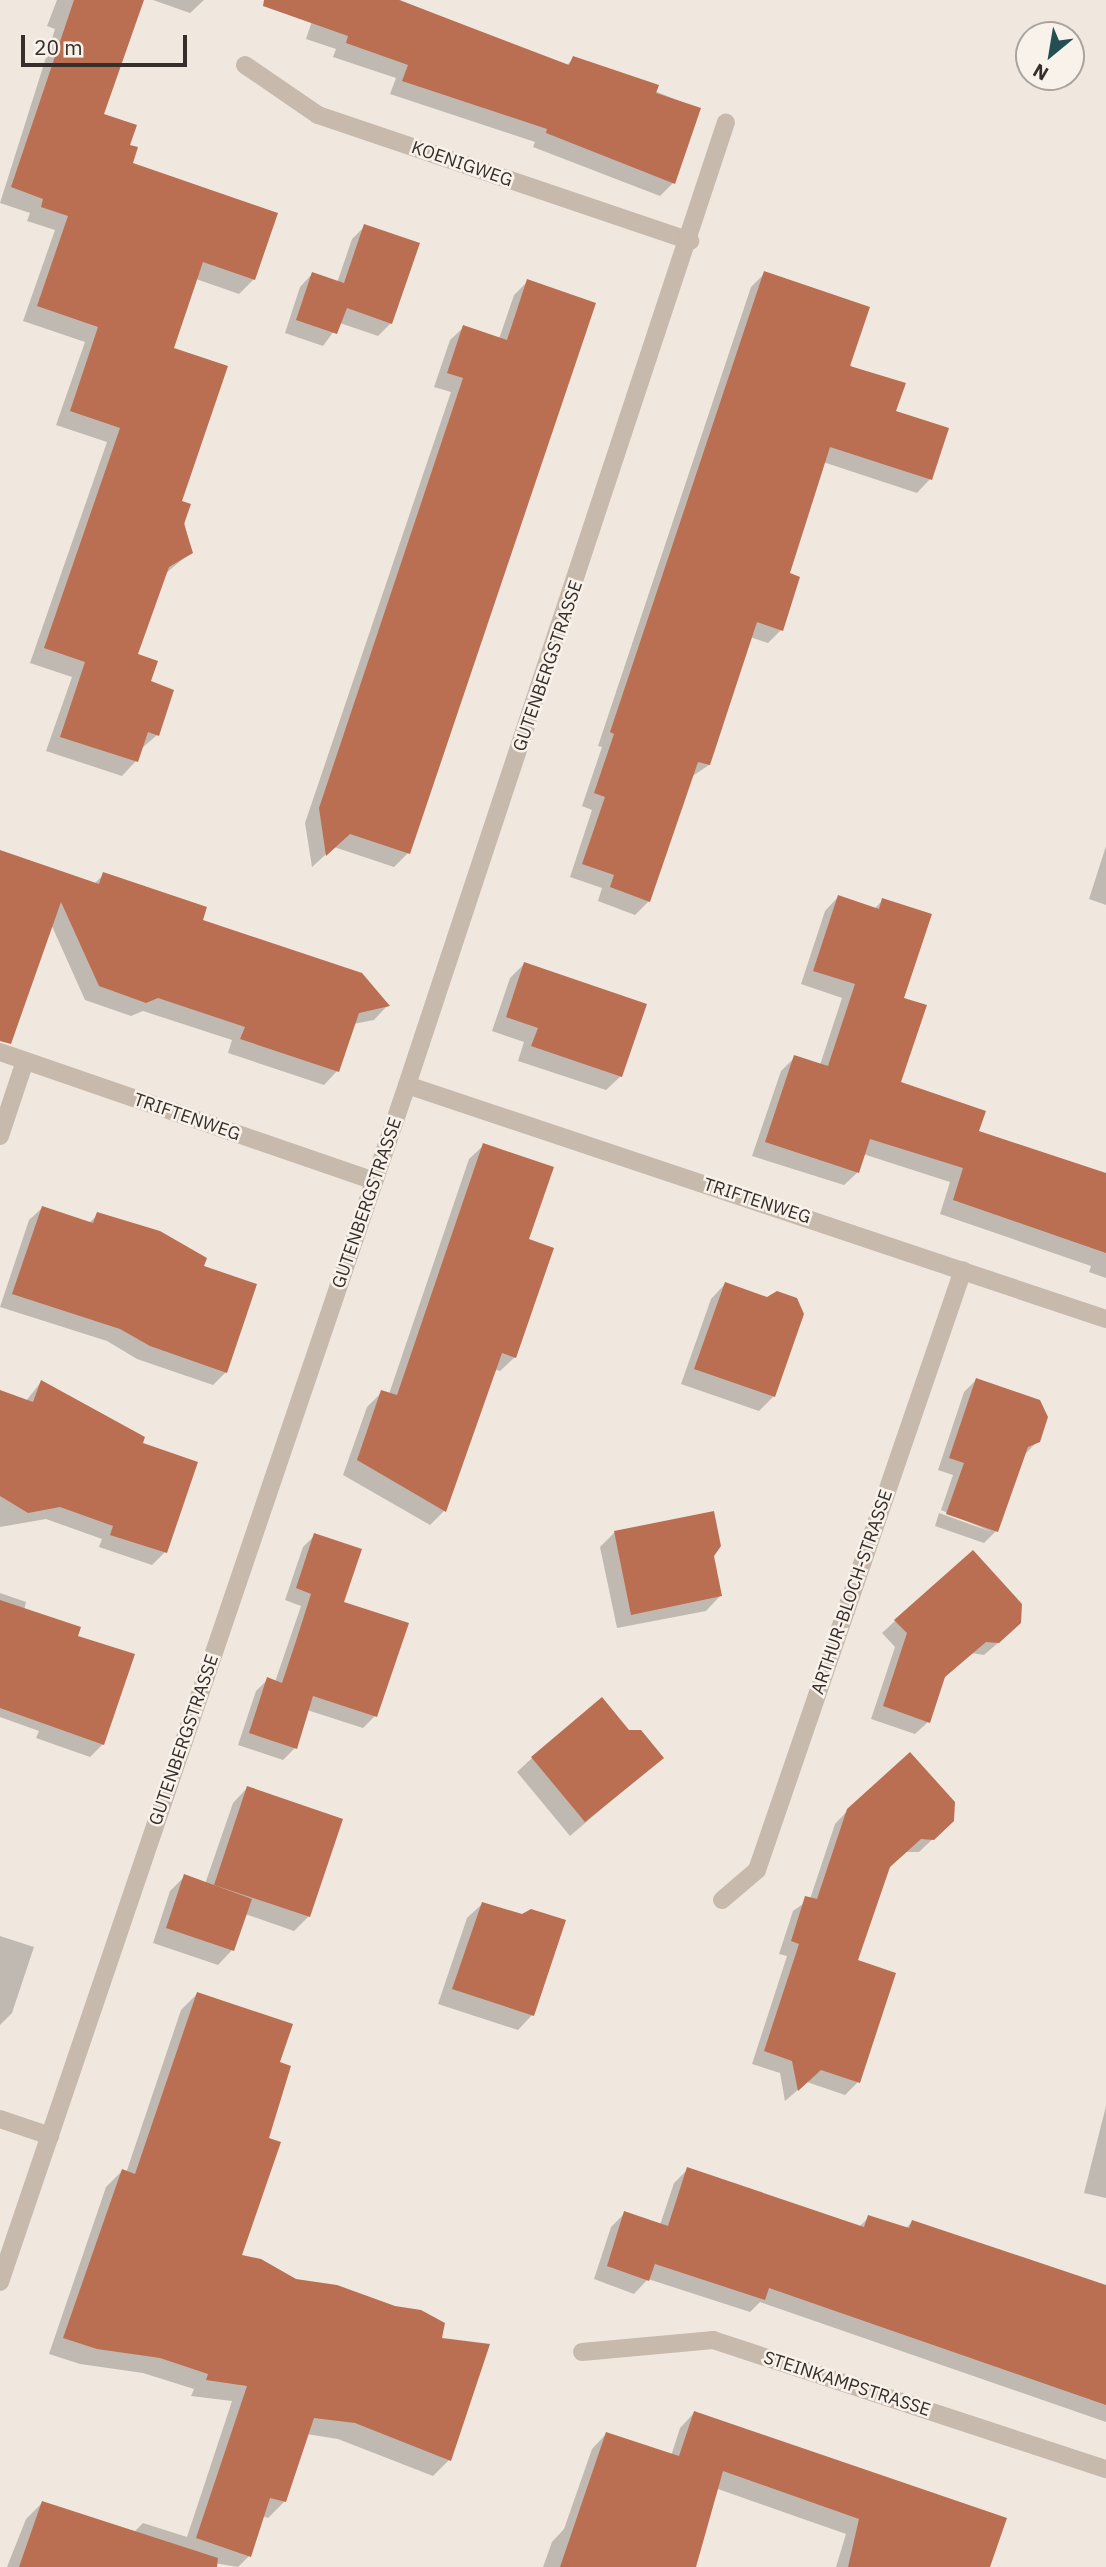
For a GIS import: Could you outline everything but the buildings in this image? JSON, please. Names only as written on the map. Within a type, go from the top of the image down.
[{"type":"street","name":"KOENIGWEG","points":[[245,65],[318,115],[690,241]]},
{"type":"street","name":"GUTENBERGSTRASSE","points":[[0,2282],[407,1085],[690,241],[726,122]]},
{"type":"street","name":"TRIFTENWEG","points":[[0,1052],[374,1181]]},
{"type":"street","points":[[0,1136],[25,1061]]},
{"type":"street","name":"TRIFTENWEG","points":[[407,1085],[1106,1319]]},
{"type":"street","name":"ARTHUR-BLOCH-STRASSE","points":[[722,1900],[757,1870],[963,1270]]},
{"type":"street","points":[[0,2119],[50,2136]]},
{"type":"street","name":"STEINKAMPSTRASSE","points":[[582,2352],[713,2340],[1106,2469]]}]
